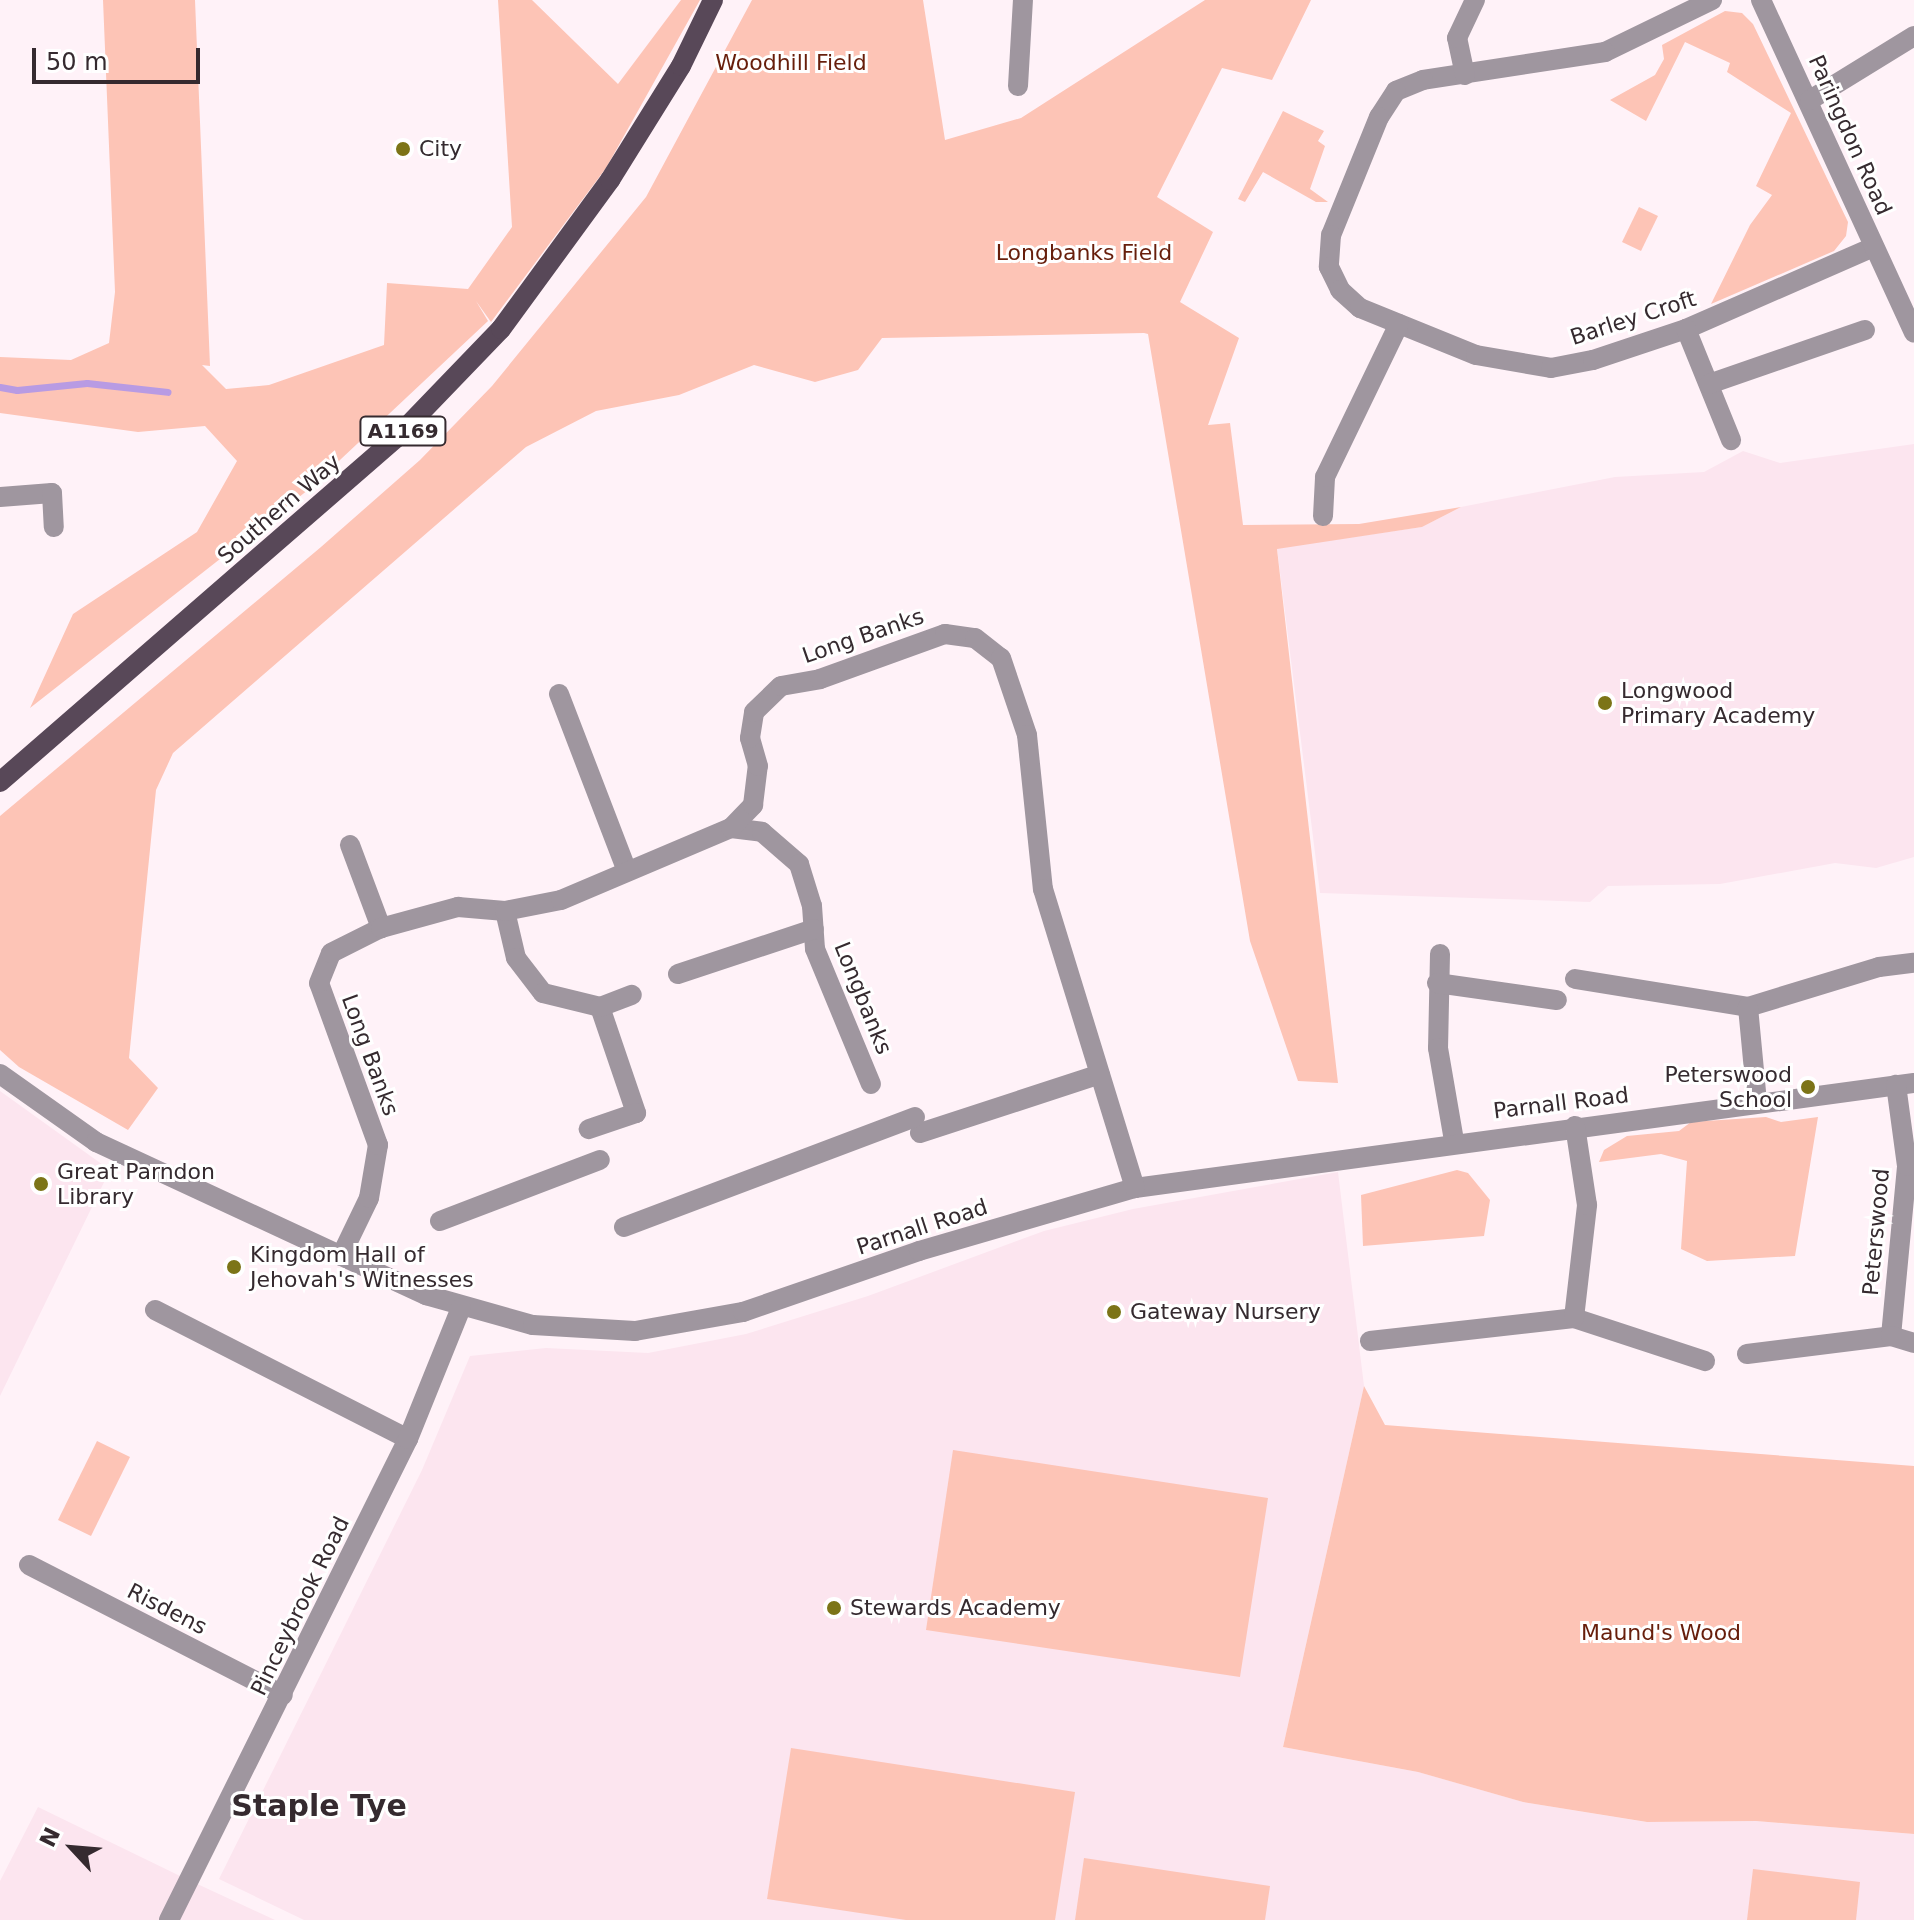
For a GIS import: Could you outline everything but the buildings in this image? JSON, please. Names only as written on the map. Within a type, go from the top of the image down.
[{"type":"main road","name":"Southern Way","points":[[0,782],[396,438],[501,329],[610,180],[681,66],[713,0]]},
{"type":"street","points":[[1018,86],[1023,0]]},
{"type":"street","points":[[1465,75],[1457,38],[1475,0]]},
{"type":"street","name":"Barley Croft","points":[[1712,0],[1605,52],[1413,82],[1390,98],[1331,235],[1329,267],[1340,290],[1360,308],[1495,361],[1551,368],[1593,360],[1686,329],[1874,247]]},
{"type":"street","name":"Paringdon Road","points":[[1761,0],[1810,100],[1914,333]]},
{"type":"street","points":[[1810,100],[1914,36]]},
{"type":"street","points":[[1323,516],[1325,477],[1399,324]]},
{"type":"street","points":[[1686,329],[1731,440]]},
{"type":"street","points":[[1709,384],[1865,330]]},
{"type":"street","points":[[0,497],[52,493],[54,527]]},
{"type":"street","name":"Long Banks","points":[[341,1256],[369,1198],[378,1145],[319,983],[331,953],[381,928],[458,907],[505,911],[561,900],[731,828],[753,805],[758,766],[750,738],[754,712],[781,686],[820,679],[945,634],[975,638],[1001,658],[1027,735],[1043,889],[1135,1188]]},
{"type":"street","points":[[559,694],[627,871]]},
{"type":"street","name":"Longbanks","points":[[731,828],[762,832],[799,864],[814,929],[815,949],[871,1084]]},
{"type":"street","points":[[350,845],[381,928]]},
{"type":"street","points":[[505,911],[516,958],[543,993],[600,1007],[632,995]]},
{"type":"street","name":"Longbanks","points":[[678,974],[814,929]]},
{"type":"street","points":[[1440,954],[1438,1048],[1454,1141]]},
{"type":"street","points":[[1575,979],[1748,1007],[1879,967],[1914,963]]},
{"type":"street","points":[[1437,983],[1557,1000]]},
{"type":"street","points":[[589,1129],[636,1113],[600,1007]]},
{"type":"street","points":[[1748,1007],[1757,1102]]},
{"type":"street","name":"Parnall Road","points":[[0,1074],[96,1142],[461,1308],[533,1325],[635,1331],[743,1312],[919,1251],[1135,1188],[1454,1141],[1905,1084]]},
{"type":"street","points":[[624,1227],[917,1125],[1100,1074]]},
{"type":"street","name":"Peterswood","points":[[1891,1336],[1907,1166],[1905,1084]]},
{"type":"street","points":[[1574,1318],[1587,1205],[1575,1126]]},
{"type":"street","points":[[440,1221],[600,1160]]},
{"type":"street","name":"Pinceybrook Road","points":[[169,1920],[408,1439],[461,1308]]},
{"type":"street","points":[[155,1310],[408,1439]]},
{"type":"street","points":[[1370,1341],[1574,1318],[1705,1361]]},
{"type":"street","points":[[1747,1354],[1891,1336],[1914,1343]]},
{"type":"street","name":"Risdens","points":[[29,1565],[283,1695]]},
{"type":"shaded area","name":"Longwood Primary Academy","points":[[1914,444],[1914,857],[1876,868],[1835,863],[1720,884],[1608,886],[1590,902],[1320,893],[1277,548],[1422,527],[1461,507],[1615,477],[1704,472],[1743,451],[1780,463]]},
{"type":"shaded area","points":[[0,1091],[110,1170],[0,1396]]},
{"type":"shaded area","name":"Stewards Academy","points":[[1338,1172],[1364,1386],[1283,1747],[1418,1772],[1523,1802],[1646,1822],[1756,1821],[1914,1834],[1914,1920],[304,1920],[219,1879],[422,1470],[470,1356],[546,1348],[648,1353],[746,1334],[868,1296],[1044,1231],[1133,1209]]},
{"type":"shaded area","points":[[38,1807],[275,1920],[0,1920],[0,1881]]},
{"type":"green space","points":[[103,0],[195,0],[210,366],[202,365],[226,389],[269,385],[384,345],[387,283],[468,289],[512,227],[498,0],[532,0],[618,84],[681,0],[700,0],[606,168],[491,322],[476,301],[488,321],[308,490],[30,708],[73,614],[197,532],[237,461],[205,426],[138,432],[0,413],[0,357],[71,360],[109,343],[115,292]]},
{"type":"green space","points":[[752,0],[923,0],[945,140],[1021,118],[1205,0],[1311,0],[1272,80],[1222,68],[1157,197],[1213,232],[1180,302],[1239,338],[1208,425],[1230,423],[1243,525],[1359,524],[1461,507],[1422,527],[1277,549],[1338,1083],[1298,1081],[1250,941],[1148,334],[1144,333],[882,338],[858,370],[815,382],[754,365],[679,395],[596,411],[526,447],[173,753],[156,790],[129,1058],[158,1088],[128,1130],[19,1067],[0,1050],[0,816],[321,547],[420,460],[492,386],[646,197]]},
{"type":"green space","points":[[1725,11],[1742,13],[1753,24],[1848,222],[1846,236],[1834,251],[1711,304],[1750,225],[1772,195],[1756,186],[1791,113],[1727,72],[1730,63],[1685,42],[1646,121],[1610,100],[1655,75],[1664,59],[1662,45]]},
{"type":"green space","points":[[1283,111],[1324,131],[1318,141],[1325,146],[1310,189],[1328,202],[1316,202],[1263,172],[1245,202],[1238,199]]},
{"type":"green space","points":[[1639,207],[1658,216],[1641,251],[1622,242]]},
{"type":"green space","points":[[1766,1117],[1781,1122],[1818,1117],[1795,1256],[1707,1261],[1681,1249],[1687,1161],[1661,1154],[1599,1162],[1604,1150],[1627,1136],[1679,1131],[1691,1122]]},
{"type":"green space","points":[[1457,1170],[1468,1173],[1490,1200],[1484,1236],[1363,1246],[1361,1195]]},
{"type":"green space","name":"Maund's Wood","points":[[1364,1386],[1385,1425],[1914,1466],[1914,1834],[1756,1821],[1647,1822],[1523,1802],[1418,1772],[1283,1747]]},
{"type":"green space","points":[[97,1441],[130,1457],[91,1536],[58,1520]]},
{"type":"green space","points":[[953,1450],[1268,1498],[1240,1677],[926,1630]]},
{"type":"green space","points":[[791,1748],[1075,1792],[1055,1920],[906,1920],[767,1899]]},
{"type":"green space","points":[[1084,1858],[1270,1886],[1265,1920],[1075,1920]]},
{"type":"green space","points":[[1753,1869],[1860,1882],[1856,1920],[1747,1920]]},
{"type":"waterway","points":[[0,387],[17,390],[87,383],[168,392]]},
{"type":"place","name":"City","points":[[403,149]]},
{"type":"place","name":"Longwood Primary Academy","points":[[1605,703]]},
{"type":"place","name":"Peterswood School","points":[[1808,1087]]},
{"type":"place","name":"Great Parndon Library","points":[[41,1184]]},
{"type":"place","name":"Kingdom Hall of Jehovah's Witnesses","points":[[234,1267]]},
{"type":"place","name":"Gateway Nursery","points":[[1114,1312]]},
{"type":"place","name":"Stewards Academy","points":[[834,1608]]},
{"type":"district","name":"Staple Tye","points":[[319,1806]]},
{"type":"park label","name":"Woodhill Field","points":[[791,63]]},
{"type":"park label","name":"Longbanks Field","points":[[1084,253]]}]
